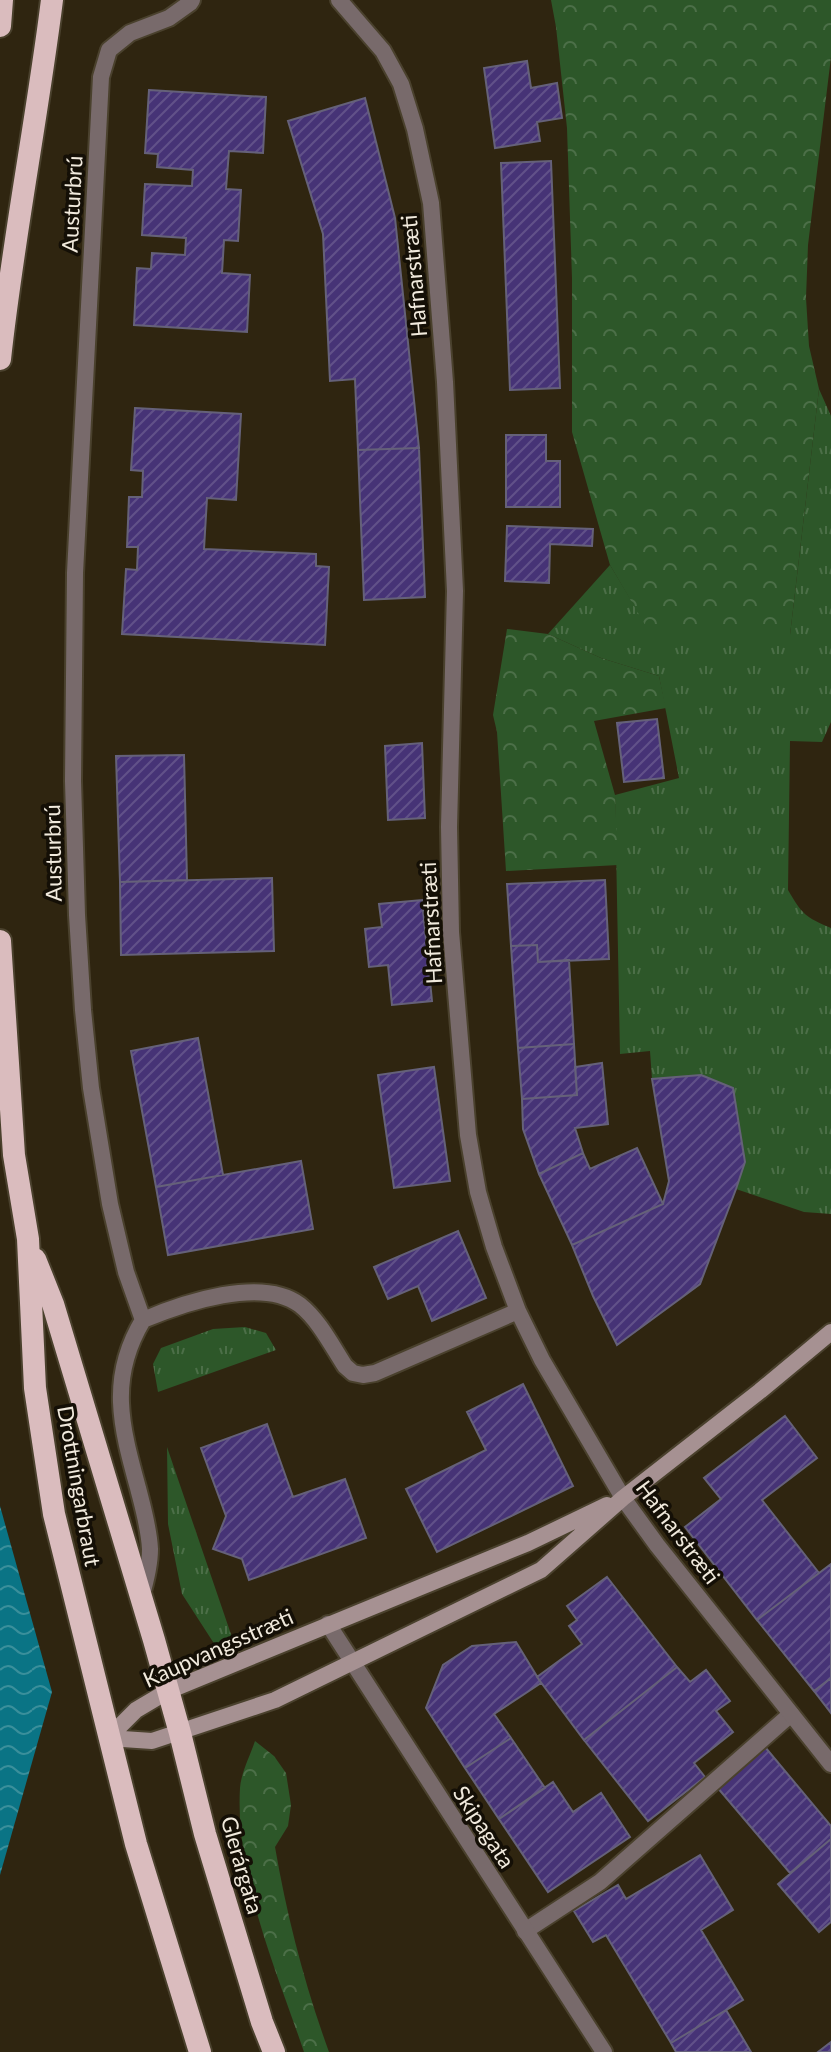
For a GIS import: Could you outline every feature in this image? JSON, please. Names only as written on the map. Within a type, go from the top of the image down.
[{"type":"highway","points":[[0,26],[2,0]]},
{"type":"highway","points":[[0,359],[8,283],[40,97],[52,0]]},
{"type":"highway","name":"Drottningarbraut","points":[[0,941],[14,1155],[28,1239],[35,1388],[51,1500],[108,1738]]},
{"type":"highway","name":"Drottningarbraut","points":[[28,1239],[53,1304],[168,1691]]},
{"type":"highway","name":"Glerárgata","points":[[168,1691],[205,1834],[274,2052]]},
{"type":"highway","points":[[108,1738],[136,1844],[200,2052]]},
{"type":"main road","name":"Kaupvangsstræti","points":[[108,1738],[152,1741],[275,1700],[541,1570],[623,1498],[831,1332]]},
{"type":"main road","name":"Kaupvangsstræti","points":[[108,1738],[136,1710],[168,1691],[528,1543],[623,1498]]},
{"type":"street","name":"Austurbrú","points":[[143,1320],[126,1272],[110,1204],[91,1088],[83,1010],[73,781],[75,573],[101,77],[109,50],[130,33],[169,18],[192,0]]},
{"type":"street","name":"Hafnarstræti","points":[[348,3],[383,51],[401,84],[415,129],[431,203],[445,382],[455,591],[449,827],[451,932],[468,1135],[478,1192],[518,1311],[542,1360],[623,1498],[831,1764]]},
{"type":"street","points":[[143,1320],[196,1300],[224,1295],[279,1295],[307,1312],[345,1366],[353,1373],[363,1375],[392,1367],[518,1311]]},
{"type":"street","name":"Drottningarbraut","points":[[141,1598],[149,1571],[148,1526],[125,1436],[121,1388],[122,1370],[133,1336],[143,1320]]},
{"type":"street","name":"Skipagata","points":[[328,1624],[604,2052]]},
{"type":"street","points":[[525,1931],[600,1882],[791,1714]]},
{"type":"green space","points":[[551,0],[831,0],[831,57],[808,245],[806,298],[809,346],[819,389],[790,635],[651,635],[610,565],[572,432],[572,278],[567,128]]},
{"type":"green space","points":[[819,389],[831,416],[831,722],[822,742],[790,741],[788,890],[805,914],[831,928],[831,1214],[804,1212],[736,1189],[745,1162],[652,1079],[650,1051],[620,1054],[615,795],[679,778],[659,676],[601,658],[548,634],[610,565],[652,635],[790,635]]},
{"type":"green space","points":[[507,629],[548,634],[601,658],[659,676],[666,708],[594,721],[615,795],[618,865],[506,871],[497,732],[493,715]]},
{"type":"green space","points":[[245,1327],[266,1333],[276,1350],[158,1392],[153,1364],[161,1348],[213,1329]]},
{"type":"green space","points":[[167,1447],[235,1646],[215,1645],[182,1594],[168,1524]]},
{"type":"green space","points":[[255,1741],[274,1756],[286,1773],[291,1805],[288,1826],[275,1847],[298,1951],[329,2052],[304,2052],[251,1889],[240,1821],[240,1788]]},
{"type":"water","points":[[0,1506],[52,1692],[0,1875]]},
{"type":"building","points":[[527,61],[531,88],[557,83],[562,118],[537,122],[540,141],[495,148],[484,68]]},
{"type":"building","points":[[149,90],[266,97],[263,153],[229,151],[226,189],[241,190],[238,241],[224,240],[222,273],[250,275],[247,332],[134,325],[137,268],[151,269],[152,253],[185,255],[186,238],[142,235],[145,184],[192,186],[193,170],[157,167],[158,154],[145,153]]},
{"type":"building","points":[[365,98],[395,218],[419,448],[358,450],[355,379],[330,381],[323,234],[288,121]]},
{"type":"building","points":[[551,161],[560,388],[510,390],[501,163]]},
{"type":"building","points":[[135,408],[241,414],[236,500],[207,498],[204,549],[316,554],[316,566],[329,567],[325,645],[122,634],[126,569],[137,570],[138,547],[127,547],[129,497],[142,497],[143,471],[131,470]]},
{"type":"building","points":[[506,435],[546,435],[546,461],[560,461],[560,507],[506,507]]},
{"type":"building","points":[[419,448],[425,597],[364,600],[358,450]]},
{"type":"building","points":[[507,526],[593,529],[592,546],[550,544],[549,583],[505,581]]},
{"type":"building","points":[[657,719],[664,778],[624,782],[617,723]]},
{"type":"building","points":[[422,743],[425,818],[388,820],[385,746]]},
{"type":"building","points":[[184,755],[187,880],[120,882],[116,756]]},
{"type":"building","points":[[272,878],[274,951],[121,955],[120,882]]},
{"type":"building","points":[[605,880],[609,959],[538,962],[537,945],[511,946],[507,884]]},
{"type":"building","points":[[422,900],[432,1001],[392,1005],[388,965],[369,967],[365,929],[382,927],[379,904]]},
{"type":"building","points":[[537,945],[538,962],[569,960],[574,1044],[518,1048],[511,946]]},
{"type":"building","points":[[198,1038],[223,1175],[156,1187],[131,1051]]},
{"type":"building","points":[[574,1044],[577,1095],[522,1099],[518,1048]]},
{"type":"building","points":[[602,1063],[608,1124],[575,1128],[583,1153],[539,1174],[523,1129],[522,1099],[577,1095],[575,1067]]},
{"type":"building","points":[[434,1067],[450,1181],[394,1188],[378,1075]]},
{"type":"building","points":[[701,1075],[733,1088],[745,1162],[700,1284],[617,1345],[572,1245],[663,1204],[669,1181],[652,1079]]},
{"type":"building","points":[[637,1148],[663,1204],[572,1245],[539,1174],[583,1153],[590,1169]]},
{"type":"building","points":[[301,1161],[313,1229],[168,1255],[156,1187]]},
{"type":"building","points":[[458,1231],[486,1298],[432,1321],[418,1286],[388,1299],[374,1267]]},
{"type":"building","points":[[523,1384],[573,1486],[437,1552],[406,1489],[486,1450],[467,1412]]},
{"type":"building","points":[[785,1416],[817,1458],[762,1500],[819,1573],[757,1620],[685,1527],[721,1499],[704,1478]]},
{"type":"building","points":[[267,1424],[293,1497],[345,1479],[366,1538],[249,1580],[242,1559],[213,1549],[226,1516],[201,1448]]},
{"type":"building","points":[[831,1564],[831,1678],[814,1691],[757,1620]]},
{"type":"building","points":[[607,1577],[677,1667],[584,1740],[537,1677],[582,1644],[569,1626],[577,1620],[567,1606]]},
{"type":"building","points":[[516,1642],[541,1683],[494,1714],[511,1738],[465,1768],[426,1708],[443,1665],[472,1646]]},
{"type":"building","points":[[677,1667],[690,1682],[706,1670],[730,1701],[716,1711],[733,1732],[694,1763],[705,1777],[648,1821],[584,1740]]},
{"type":"building","points":[[831,1678],[831,1713],[814,1691]]},
{"type":"building","points":[[511,1738],[545,1788],[499,1819],[465,1768]]},
{"type":"building","points":[[765,1747],[831,1826],[831,1839],[790,1873],[717,1787]]},
{"type":"building","points":[[553,1782],[573,1812],[601,1793],[630,1837],[548,1892],[499,1819]]},
{"type":"building","points":[[831,1839],[831,1922],[819,1932],[778,1884]]},
{"type":"building","points":[[700,1855],[733,1910],[701,1930],[743,2000],[671,2043],[606,1935],[593,1942],[574,1911],[618,1885],[626,1899]]},
{"type":"building","points":[[726,2010],[751,2052],[676,2052],[671,2043]]},
{"type":"building","points":[[831,2042],[831,2052],[818,2052]]}]
